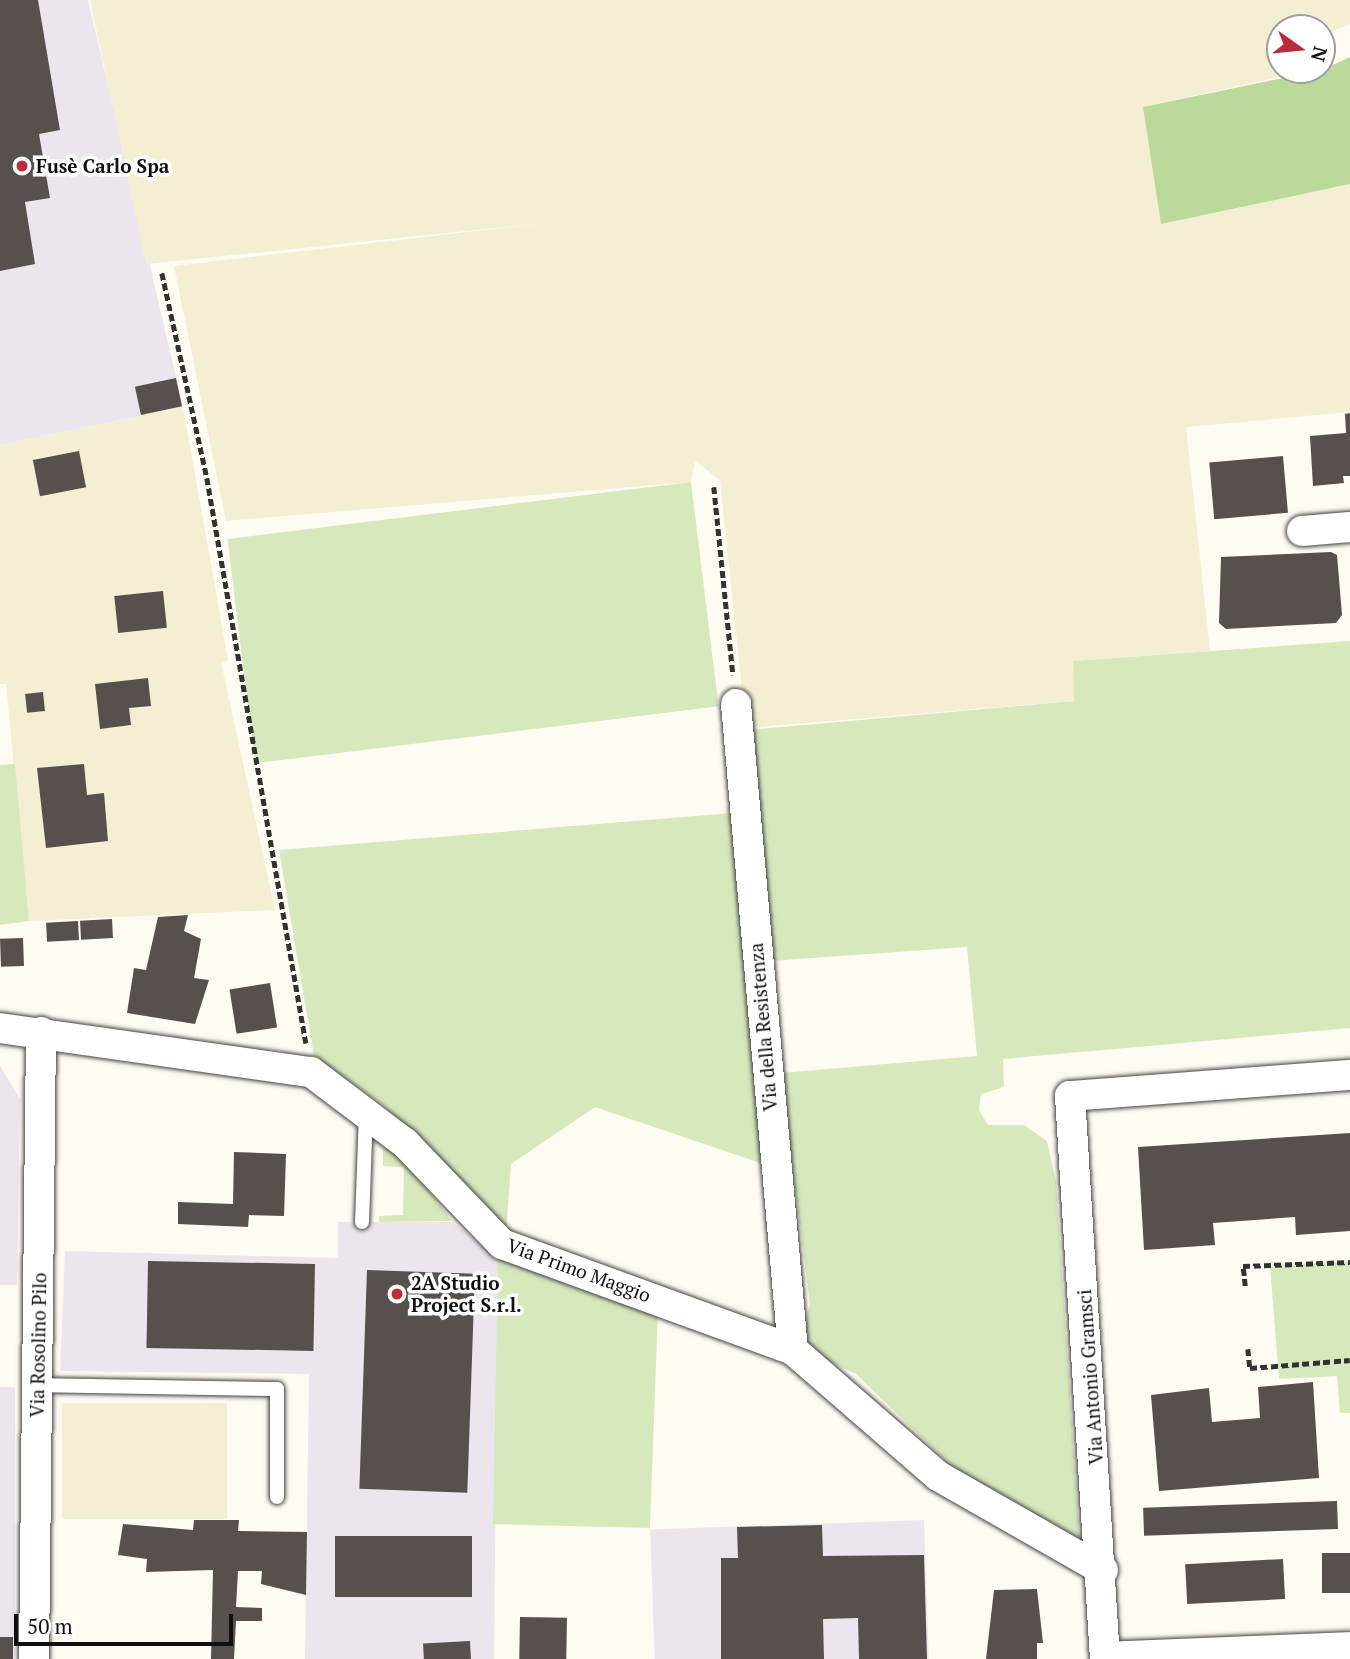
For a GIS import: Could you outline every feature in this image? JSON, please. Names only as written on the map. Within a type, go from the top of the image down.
[{"type":"street","points":[[1302,531],[1350,527]]},
{"type":"street","name":"Via della Resistenza","points":[[736,704],[793,1350]]},
{"type":"street","name":"Via Primo Maggio","points":[[0,1028],[311,1072],[405,1143],[502,1244],[793,1350],[938,1476],[1103,1570]]},
{"type":"street","name":"Via Rosolino Pilo","points":[[34,1659],[41,1032]]},
{"type":"street","name":"Via Antonio Gramsci","points":[[1105,1658],[1103,1570],[1070,1096],[1350,1075]]},
{"type":"street","points":[[1105,1658],[1350,1647]]},
{"type":"lane","points":[[362,1222],[366,1113]]},
{"type":"lane","points":[[37,1385],[277,1389],[276,1497]]},
{"type":"path","points":[[162,272],[207,478],[311,1072]]},
{"type":"path","points":[[713,486],[736,704]]},
{"type":"path","points":[[1245,1286],[1242,1266],[1350,1262]]},
{"type":"path","points":[[1248,1349],[1250,1368],[1350,1360]]},
{"type":"shaded area","points":[[0,0],[88,0],[183,407],[0,445]]},
{"type":"shaded area","points":[[90,0],[1350,0],[1350,24],[1336,30],[1336,14],[1266,14],[1266,80],[1143,107],[1334,188],[1350,184],[1350,412],[1186,427],[1210,651],[1073,661],[1074,701],[746,728],[720,480],[695,461],[691,482],[226,521],[174,266],[554,222],[146,264]]},
{"type":"shaded area","points":[[183,407],[228,660],[221,662],[275,910],[29,921],[6,684],[0,684],[0,445]]},
{"type":"shaded area","points":[[0,1066],[20,1099],[17,1285],[0,1285]]},
{"type":"shaded area","points":[[338,1222],[452,1222],[498,1257],[494,1659],[305,1659],[309,1374],[60,1371],[65,1251],[338,1258]]},
{"type":"shaded area","points":[[0,1387],[15,1387],[15,1659],[0,1659]]},
{"type":"shaded area","points":[[62,1403],[227,1403],[227,1519],[62,1519]]},
{"type":"shaded area","points":[[924,1520],[929,1659],[655,1659],[650,1530]]},
{"type":"green space","points":[[1350,57],[1350,184],[1161,224],[1143,107],[1266,82],[1266,84],[1336,84],[1336,64]]},
{"type":"green space","points":[[691,482],[719,706],[255,763],[227,539]]},
{"type":"green space","points":[[1350,641],[1350,1028],[1003,1059],[1004,1087],[981,1094],[979,1110],[988,1125],[1024,1125],[1047,1141],[1056,1181],[1080,1547],[952,1467],[856,1374],[798,1347],[810,1305],[781,1073],[977,1056],[967,947],[770,961],[747,730],[1074,701],[1073,661]]},
{"type":"green space","points":[[15,764],[29,921],[0,925],[0,765]]},
{"type":"green space","points":[[732,813],[769,1166],[595,1107],[511,1164],[506,1233],[455,1189],[386,1107],[314,1056],[279,850]]},
{"type":"green space","points":[[383,1147],[398,1151],[452,1221],[379,1222],[379,1216],[403,1215],[404,1167],[383,1166]]},
{"type":"green space","points":[[498,1257],[658,1310],[650,1528],[493,1524]]},
{"type":"green space","points":[[1350,1261],[1350,1413],[1340,1413],[1337,1376],[1279,1379],[1270,1266]]},
{"type":"building","name":"Fusè Carlo Spa","points":[[0,0],[38,0],[60,130],[39,134],[50,198],[25,202],[35,264],[0,271]]},
{"type":"building","points":[[176,378],[182,406],[141,415],[135,387]]},
{"type":"building","points":[[1350,413],[1350,476],[1343,476],[1344,483],[1313,486],[1310,436],[1346,433],[1345,414]]},
{"type":"building","points":[[79,451],[86,487],[40,496],[33,460]]},
{"type":"building","points":[[1283,456],[1288,513],[1214,519],[1209,462]]},
{"type":"building","points":[[1331,552],[1337,555],[1342,615],[1336,623],[1226,629],[1219,623],[1221,557]]},
{"type":"building","points":[[163,591],[167,628],[118,633],[114,596]]},
{"type":"building","points":[[148,678],[151,706],[129,708],[131,725],[100,729],[95,684]]},
{"type":"building","points":[[43,692],[45,711],[27,713],[25,694]]},
{"type":"building","points":[[84,764],[87,795],[104,793],[108,841],[46,848],[37,768]]},
{"type":"building","points":[[188,915],[184,931],[201,939],[194,978],[209,980],[195,1024],[127,1013],[134,968],[146,970],[158,917]]},
{"type":"building","points":[[112,919],[113,938],[81,940],[80,921]]},
{"type":"building","points":[[78,921],[79,940],[47,942],[46,923]]},
{"type":"building","points":[[23,938],[24,966],[1,967],[0,939]]},
{"type":"building","points":[[270,983],[277,1027],[237,1034],[230,989]]},
{"type":"building","points":[[1350,1133],[1350,1231],[1296,1235],[1295,1217],[1213,1223],[1215,1245],[1144,1250],[1138,1147]]},
{"type":"building","points":[[234,1152],[286,1154],[284,1216],[249,1215],[248,1227],[178,1224],[178,1202],[233,1204]]},
{"type":"building","points":[[148,1261],[315,1264],[313,1351],[146,1348]]},
{"type":"building","points":[[367,1270],[475,1274],[467,1493],[359,1489]]},
{"type":"building","points":[[1313,1382],[1319,1478],[1159,1491],[1151,1395],[1209,1388],[1212,1422],[1260,1418],[1258,1387]]},
{"type":"building","points":[[1337,1501],[1338,1529],[1144,1536],[1143,1508]]},
{"type":"building","points":[[194,1520],[239,1520],[238,1531],[307,1532],[306,1595],[261,1584],[262,1571],[238,1571],[236,1607],[262,1608],[262,1621],[236,1621],[234,1659],[211,1659],[213,1570],[146,1572],[147,1559],[118,1555],[123,1524],[193,1530]]},
{"type":"building","points":[[822,1525],[823,1556],[924,1555],[927,1659],[859,1659],[858,1618],[823,1619],[824,1659],[721,1659],[721,1558],[738,1558],[737,1527]]},
{"type":"building","points":[[335,1536],[472,1536],[472,1597],[335,1597]]},
{"type":"building","points":[[1322,1553],[1350,1553],[1350,1593],[1322,1593]]},
{"type":"building","points":[[1283,1559],[1285,1599],[1187,1604],[1185,1564]]},
{"type":"building","points":[[1037,1589],[1043,1643],[1037,1643],[1037,1659],[986,1659],[994,1590]]},
{"type":"building","points":[[520,1617],[567,1618],[566,1659],[519,1659]]},
{"type":"building","points":[[0,1637],[13,1637],[13,1659],[0,1659]]},
{"type":"building","points":[[470,1641],[471,1659],[424,1659],[423,1643]]},
{"type":"place","name":"Fusè Carlo Spa","points":[[22,166]]},
{"type":"place","name":"2A Studio Project S.r.l.","points":[[397,1294]]}]
